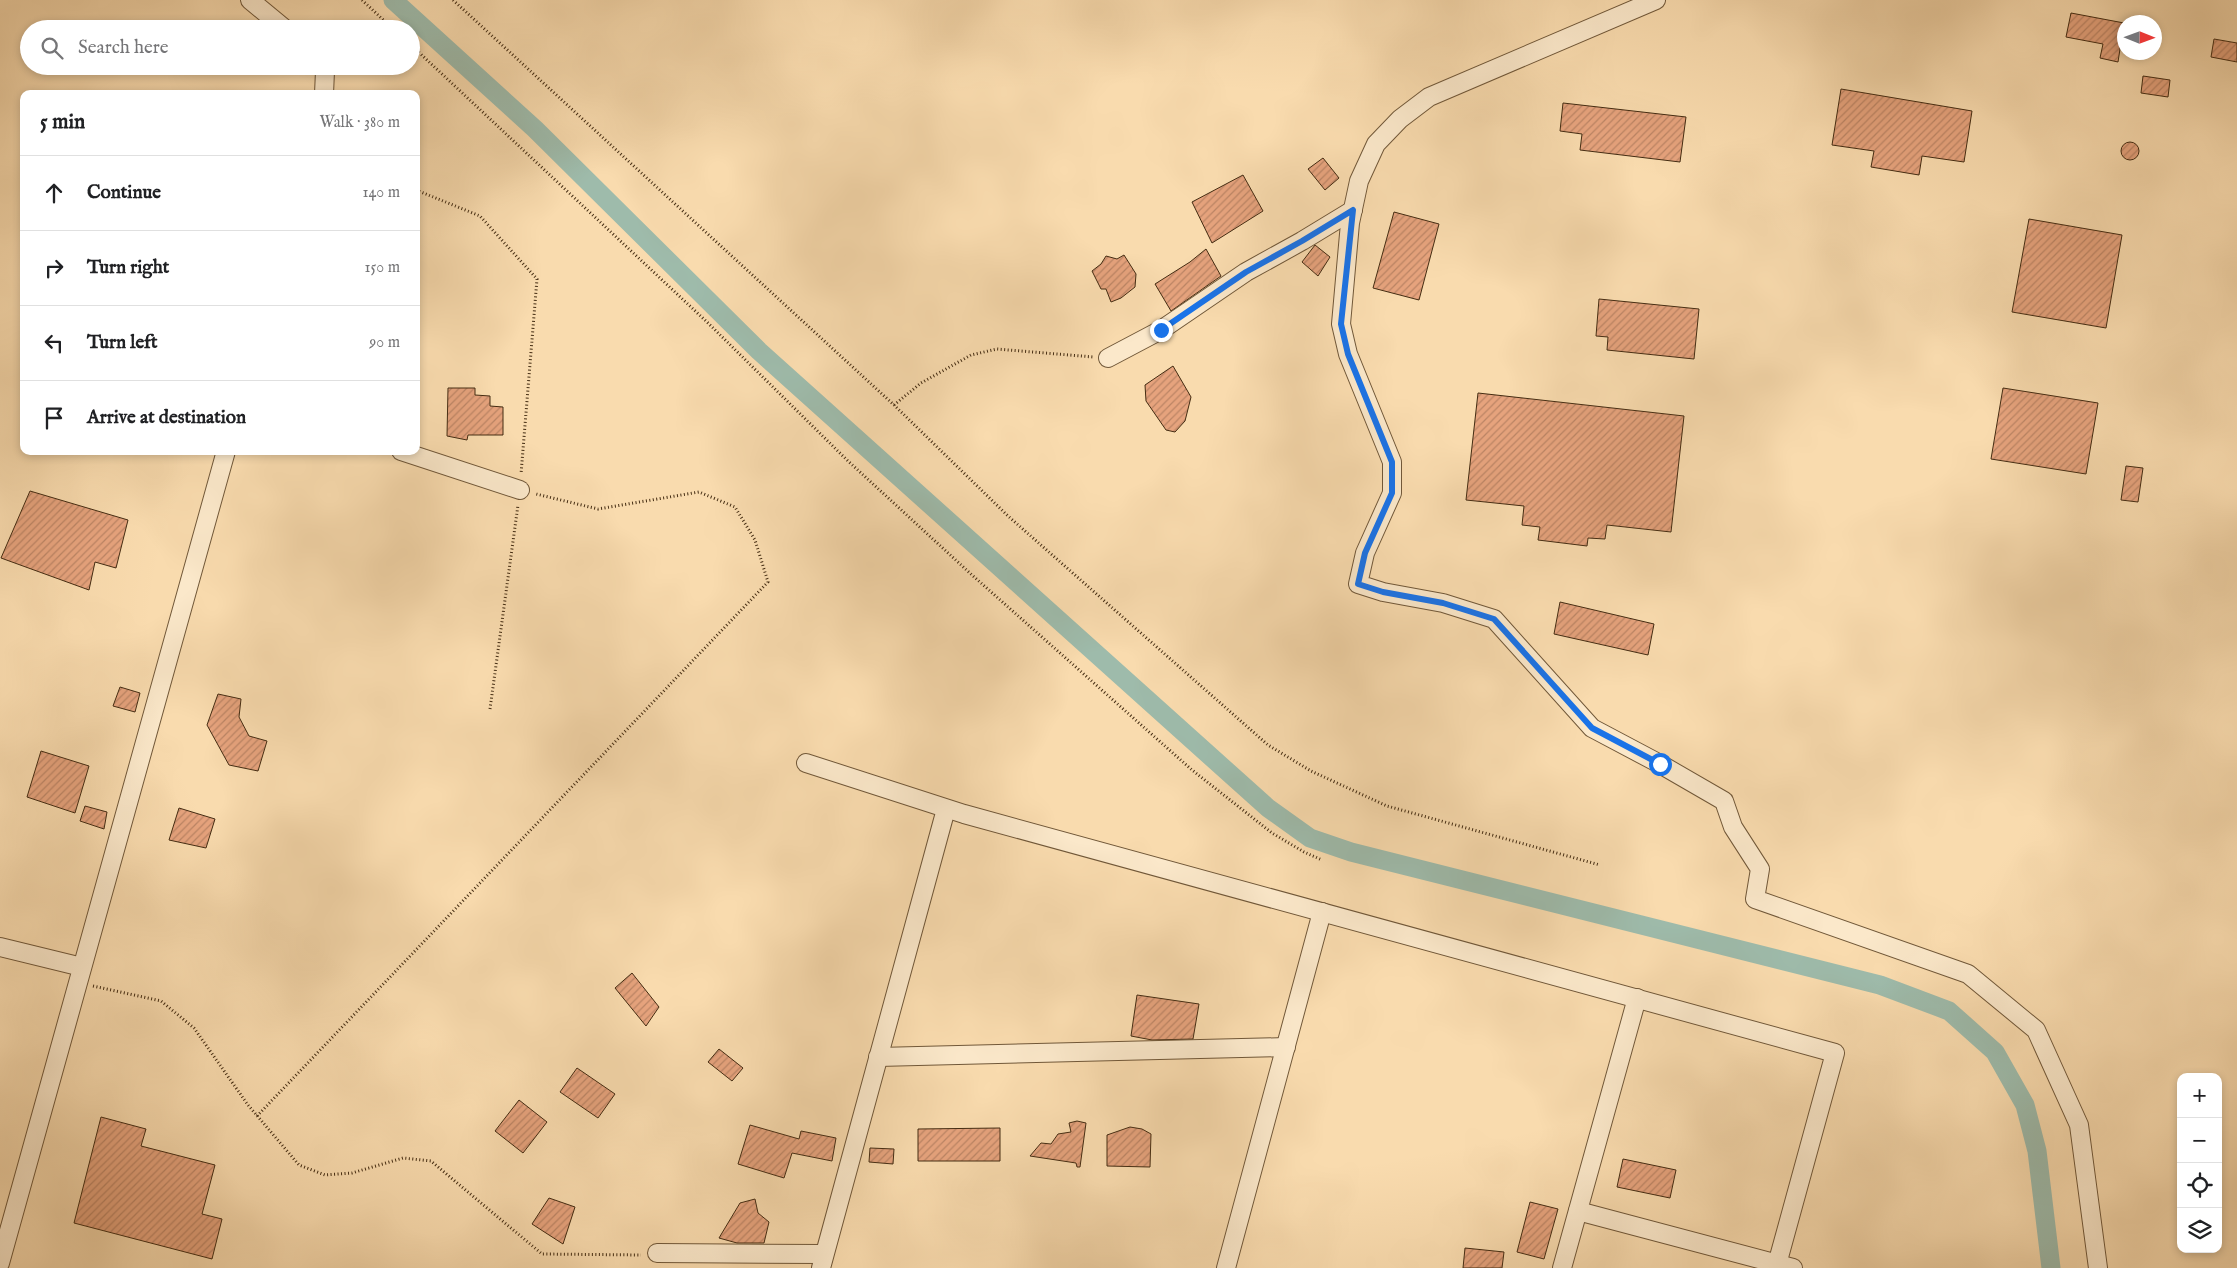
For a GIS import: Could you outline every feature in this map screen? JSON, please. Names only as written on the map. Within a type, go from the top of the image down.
[{"type":"street","points":[[250,0],[274,20]]},
{"type":"street","points":[[1656,0],[1429,97],[1400,118],[1376,144],[1359,181],[1353,210],[1341,324],[1348,354],[1392,462],[1392,493],[1365,553],[1358,584],[1383,592],[1443,603],[1494,619],[1592,728],[1724,801],[1733,827],[1760,869],[1755,900],[1968,974],[2036,1030],[2079,1125],[2098,1268]]},
{"type":"street","points":[[324,90],[325,75]]},
{"type":"street","points":[[1108,358],[1161,330],[1246,272],[1353,210]]},
{"type":"street","points":[[0,1263],[225,455]]},
{"type":"street","points":[[413,455],[520,490]]},
{"type":"street","points":[[806,763],[946,808],[1835,1052],[1782,1267],[1578,1211]]},
{"type":"street","points":[[657,1253],[822,1261],[946,808]]},
{"type":"street","points":[[1226,1268],[1322,912]]},
{"type":"street","points":[[0,947],[80,975]]},
{"type":"street","points":[[1562,1268],[1637,998]]},
{"type":"street","points":[[878,1057],[1286,1047]]},
{"type":"path","points":[[362,0],[383,20]]},
{"type":"path","points":[[453,0],[894,405],[1008,516],[1268,745],[1311,770],[1387,806],[1600,865]]},
{"type":"path","points":[[420,53],[700,315],[848,461],[972,575],[1192,770],[1272,833],[1304,852],[1322,860]]},
{"type":"path","points":[[420,192],[480,216],[537,279],[520,490],[490,709]]},
{"type":"path","points":[[894,405],[922,383],[971,355],[997,349],[1108,358]]},
{"type":"path","points":[[257,1116],[768,582],[755,540],[735,507],[699,492],[598,509],[520,490]]},
{"type":"path","points":[[80,975],[161,1001],[194,1028],[257,1116],[299,1165],[325,1176],[352,1173],[403,1158],[431,1161],[542,1254],[631,1255],[657,1253]]},
{"type":"building","points":[[2071,13],[2117,22],[2118,62],[2100,58],[2103,44],[2066,37]]},
{"type":"building","points":[[2214,39],[2237,43],[2237,62],[2211,57]]},
{"type":"building","points":[[2143,76],[2170,80],[2168,97],[2141,93]]},
{"type":"building","points":[[1841,89],[1972,111],[1964,162],[1922,156],[1919,175],[1871,167],[1874,151],[1832,145]]},
{"type":"building","points":[[1563,103],[1686,117],[1680,162],[1580,150],[1582,134],[1560,131]]},
{"type":"building","points":[[2126,142],[2134,142],[2139,147],[2137,158],[2126,160],[2121,155],[2121,147]]},
{"type":"building","points":[[1323,158],[1339,178],[1325,190],[1308,169]]},
{"type":"building","points":[[1243,175],[1263,211],[1212,243],[1192,202]]},
{"type":"building","points":[[1394,212],[1439,224],[1419,300],[1373,288]]},
{"type":"building","points":[[2029,219],[2122,235],[2106,328],[2012,312]]},
{"type":"building","points":[[1315,245],[1330,257],[1318,276],[1302,262]]},
{"type":"building","points":[[1206,249],[1221,276],[1171,311],[1155,284],[1190,262]]},
{"type":"building","points":[[1124,255],[1136,274],[1135,287],[1121,298],[1111,302],[1106,289],[1101,289],[1092,271],[1101,264],[1106,256],[1117,259]]},
{"type":"building","points":[[1599,299],[1699,309],[1694,359],[1607,350],[1608,337],[1596,336]]},
{"type":"building","points":[[1173,366],[1191,397],[1185,421],[1175,432],[1166,430],[1146,401],[1145,385]]},
{"type":"building","points":[[448,388],[475,388],[475,395],[490,396],[490,406],[503,407],[503,435],[468,435],[467,440],[447,436]]},
{"type":"building","points":[[2003,388],[2098,403],[2086,474],[1991,459]]},
{"type":"building","points":[[1478,393],[1684,416],[1671,532],[1607,525],[1605,539],[1588,538],[1587,546],[1538,540],[1540,527],[1522,525],[1524,506],[1466,500]]},
{"type":"building","points":[[2126,466],[2143,468],[2138,502],[2121,500]]},
{"type":"building","points":[[30,491],[128,520],[116,568],[95,562],[89,590],[1,558]]},
{"type":"building","points":[[1560,602],[1654,624],[1648,655],[1554,634]]},
{"type":"building","points":[[120,687],[140,693],[135,712],[113,706]]},
{"type":"building","points":[[218,694],[241,699],[239,717],[249,736],[267,741],[258,771],[229,765],[207,725]]},
{"type":"building","points":[[41,751],[89,766],[75,813],[27,797]]},
{"type":"building","points":[[85,806],[107,812],[104,829],[80,821]]},
{"type":"building","points":[[179,808],[215,819],[206,848],[169,840]]},
{"type":"building","points":[[632,973],[659,1007],[646,1026],[615,988]]},
{"type":"building","points":[[1137,995],[1199,1004],[1193,1039],[1152,1040],[1131,1036]]},
{"type":"building","points":[[719,1049],[743,1068],[732,1081],[708,1062]]},
{"type":"building","points":[[577,1068],[615,1094],[598,1118],[560,1092]]},
{"type":"building","points":[[519,1100],[547,1122],[523,1153],[495,1131]]},
{"type":"building","points":[[101,1117],[146,1129],[141,1146],[215,1165],[202,1214],[222,1219],[212,1259],[74,1223]]},
{"type":"building","points":[[1077,1121],[1086,1123],[1080,1167],[1077,1167],[1076,1163],[1030,1156],[1041,1143],[1051,1144],[1058,1134],[1071,1132],[1069,1123]]},
{"type":"building","points":[[750,1125],[799,1139],[801,1131],[836,1138],[832,1161],[792,1153],[784,1178],[738,1164]]},
{"type":"building","points":[[1130,1127],[1142,1129],[1151,1134],[1150,1167],[1107,1166],[1107,1135]]},
{"type":"building","points":[[1000,1128],[1000,1161],[918,1161],[918,1129]]},
{"type":"building","points":[[870,1148],[894,1149],[893,1164],[869,1162]]},
{"type":"building","points":[[1623,1159],[1676,1170],[1670,1198],[1617,1187]]},
{"type":"building","points":[[549,1198],[575,1207],[563,1244],[532,1224]]},
{"type":"building","points":[[755,1199],[758,1213],[769,1222],[764,1243],[737,1243],[719,1238],[740,1203]]},
{"type":"building","points":[[1530,1202],[1558,1209],[1544,1259],[1517,1252]]},
{"type":"building","points":[[1465,1248],[1504,1252],[1502,1268],[1463,1268]]},
{"type":"waterway","points":[[393,0],[415,20]]},
{"type":"waterway","points":[[420,25],[535,129],[759,351],[1268,808],[1310,838],[1351,852],[1880,985],[1949,1011],[1995,1052],[2025,1105],[2037,1151],[2051,1268]]},
{"type":"route","points":[[1161,330],[1246,272],[1353,210],[1350,224],[1341,324],[1348,354],[1392,462],[1392,493],[1365,553],[1358,584],[1383,592],[1443,603],[1494,619],[1592,728],[1660,764]]}]
